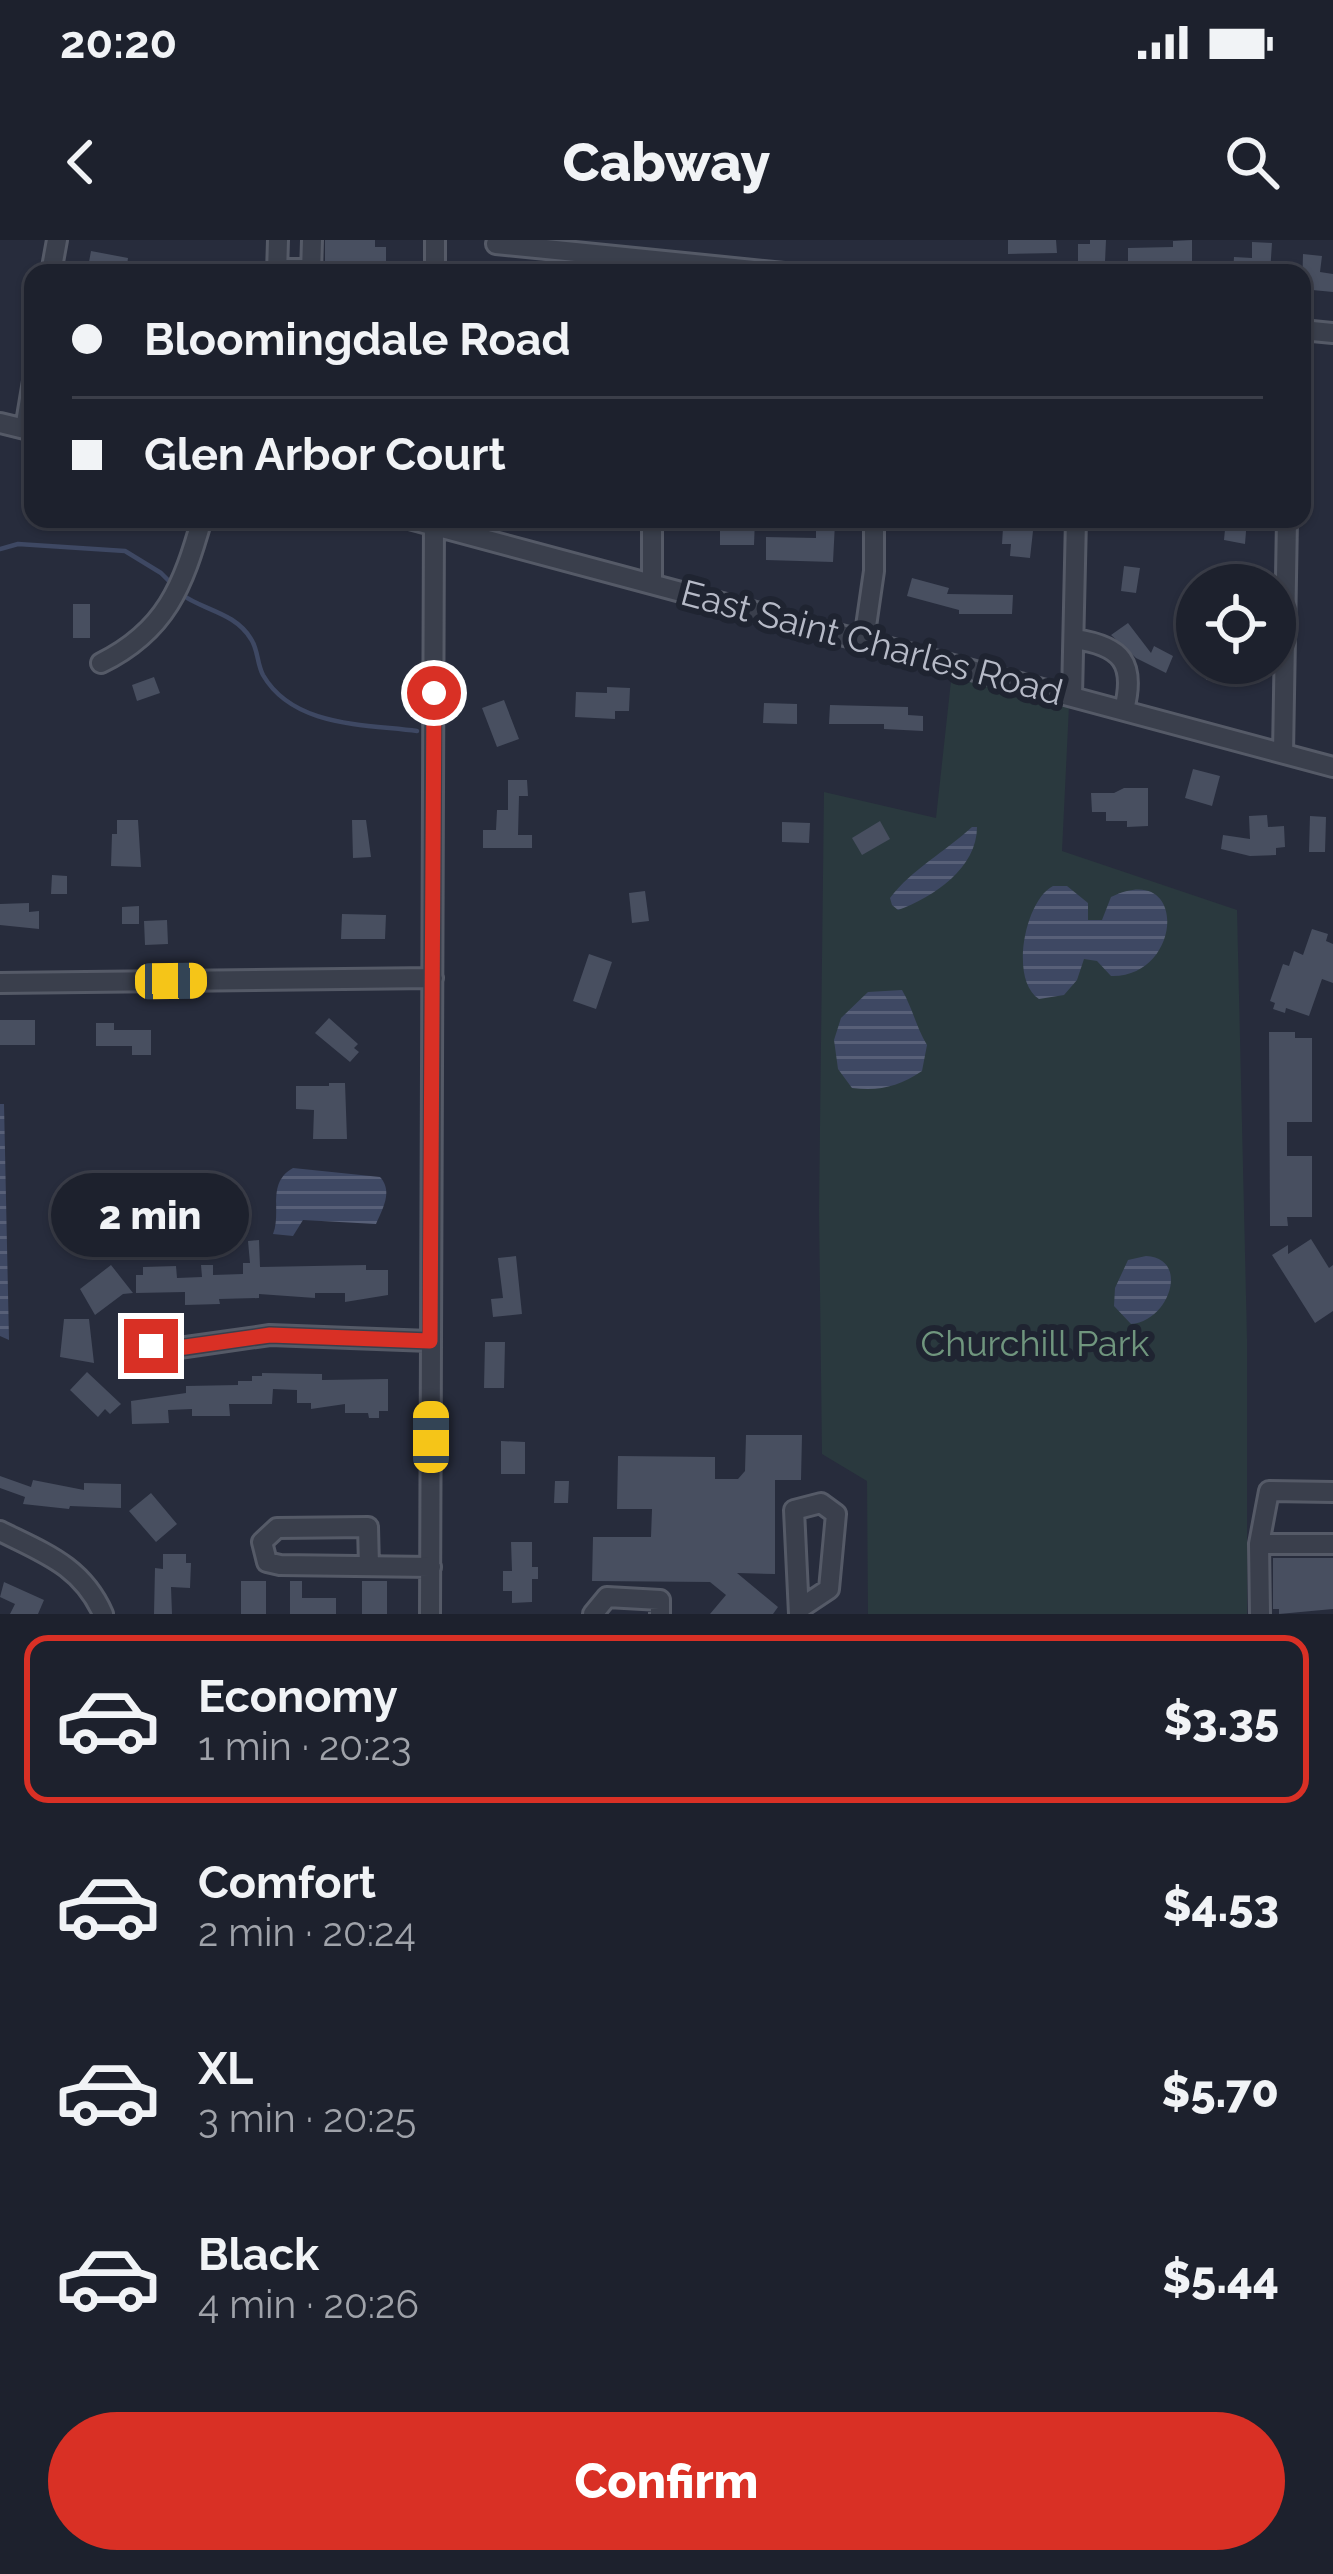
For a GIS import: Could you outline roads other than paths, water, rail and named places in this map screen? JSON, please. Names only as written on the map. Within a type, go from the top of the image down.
[{"type":"street","points":[[496,244],[637,264]]},
{"type":"street","points":[[101,663],[146,637],[176,589],[199,528]]},
{"type":"street","points":[[430,1614],[434,528]]},
{"type":"street","name":"East Saint Charles Road","points":[[456,528],[1333,767]]},
{"type":"street","points":[[652,528],[652,582]]},
{"type":"street","points":[[864,640],[874,571],[874,528]]},
{"type":"street","points":[[1072,696],[1076,528]]},
{"type":"street","points":[[1283,753],[1287,528]]},
{"type":"street","points":[[1075,639],[1112,648],[1122,660],[1129,672],[1124,710]]},
{"type":"street","points":[[0,983],[433,978]]},
{"type":"street","points":[[151,1346],[178,1348],[270,1335],[430,1341]]},
{"type":"street","points":[[1260,1614],[1259,1544],[1269,1491],[1333,1492]]},
{"type":"street","points":[[821,1503],[836,1514],[829,1589],[799,1612],[794,1510],[821,1503]]},
{"type":"street","points":[[368,1566],[368,1527],[278,1528],[262,1542],[267,1562],[368,1566],[431,1567]]},
{"type":"street","points":[[0,1531],[85,1580],[103,1614]]},
{"type":"street","points":[[1259,1544],[1333,1544]]},
{"type":"street","points":[[593,1614],[607,1597],[626,1607],[660,1600],[660,1614]]},
{"type":"water","points":[[977,827],[970,855],[951,879],[912,904],[898,910],[892,905],[890,898],[908,878]]},
{"type":"water","points":[[1053,886],[1067,886],[1088,903],[1088,920],[1102,920],[1111,897],[1136,890],[1154,894],[1164,906],[1163,942],[1135,972],[1111,976],[1097,961],[1084,959],[1077,980],[1064,995],[1039,999],[1025,975],[1024,941],[1035,907]]},
{"type":"water","points":[[902,990],[927,1045],[922,1071],[888,1087],[852,1088],[838,1069],[834,1040],[841,1018],[868,992]]},
{"type":"water","points":[[0,1104],[4,1104],[9,1340],[0,1336]]},
{"type":"water","points":[[293,1168],[380,1177],[386,1194],[376,1224],[303,1220],[293,1236],[273,1234],[277,1190]]},
{"type":"water","points":[[1146,1256],[1168,1267],[1170,1290],[1156,1312],[1131,1324],[1114,1306],[1115,1288],[1128,1260]]},
{"type":"waterway","points":[[0,549],[18,544],[125,551],[173,585]]},
{"type":"waterway","points":[[181,594],[244,630],[263,675],[292,705],[331,720],[417,731]]},
{"type":"park label","name":"Churchill Park","points":[[1035,1343]]}]
